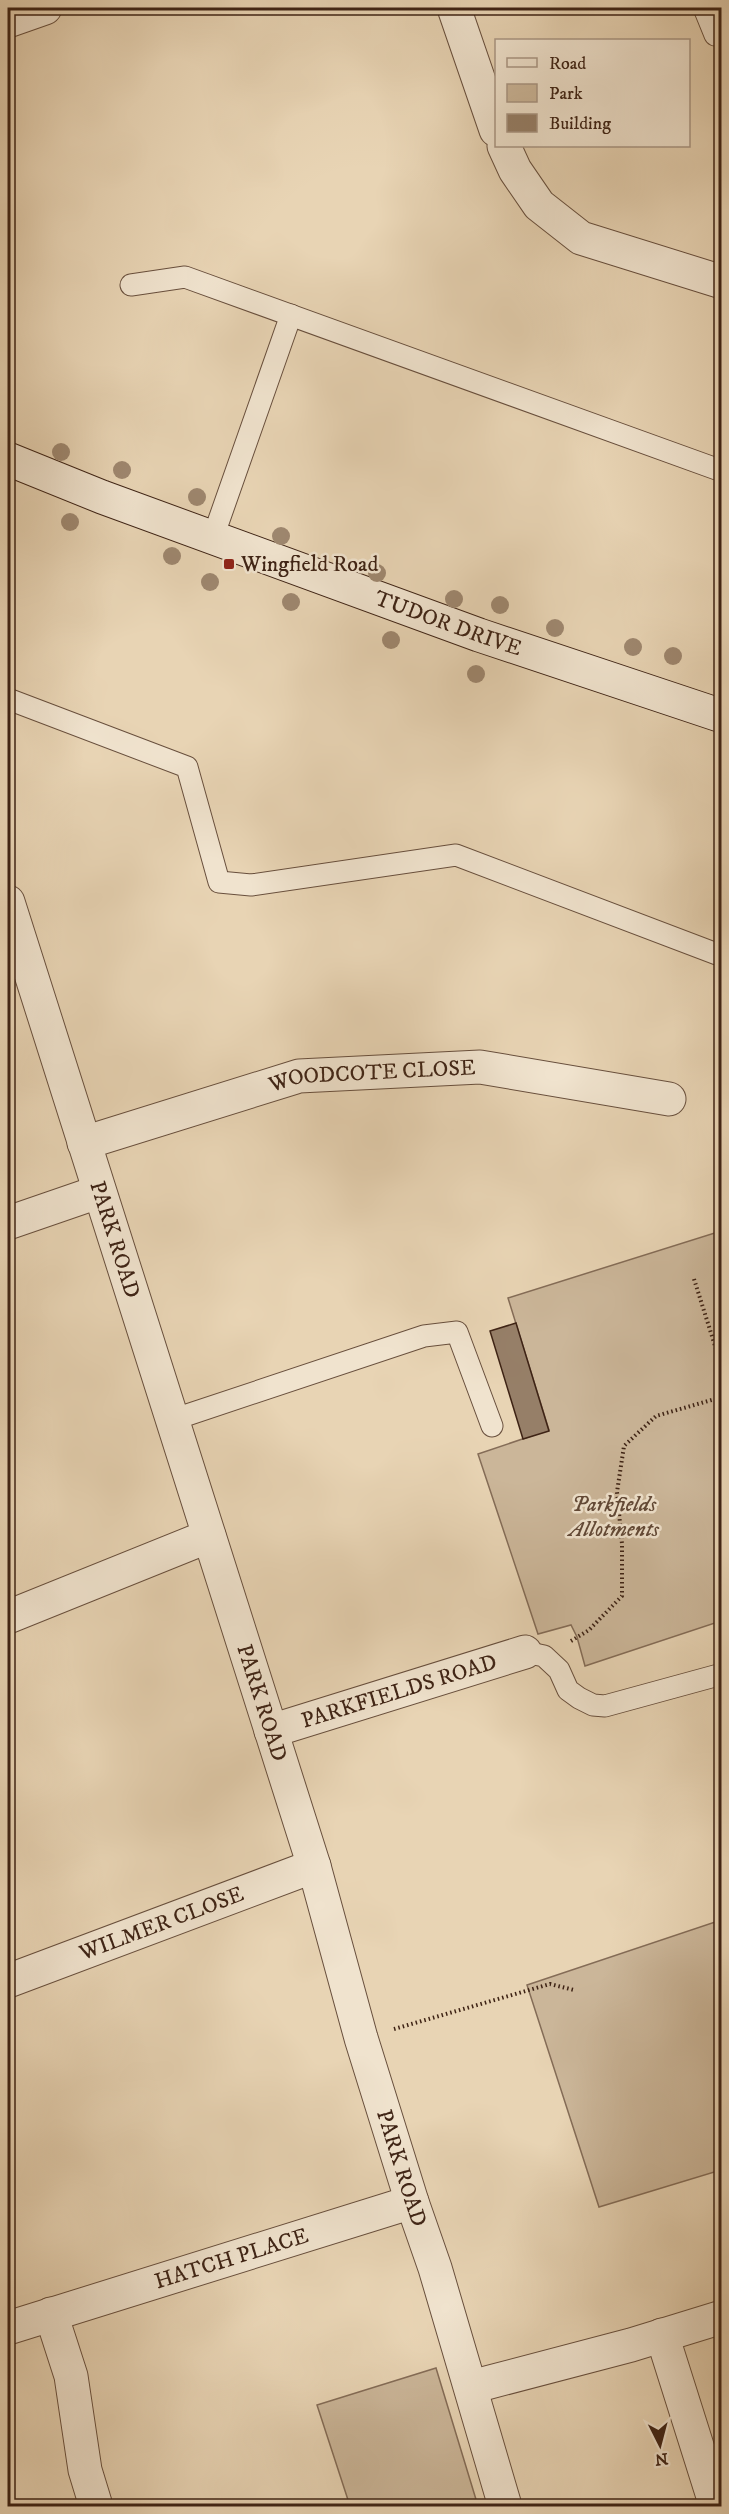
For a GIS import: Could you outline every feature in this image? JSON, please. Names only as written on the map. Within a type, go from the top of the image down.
[{"type":"street","points":[[8,21],[45,8]]},
{"type":"street","points":[[454,8],[495,127]]},
{"type":"street","points":[[504,147],[515,170],[539,205],[581,238],[722,282]]},
{"type":"street","name":"TUDOR DRIVE","points":[[8,459],[102,497],[479,635],[722,716]]},
{"type":"street","name":"PARK ROAD","points":[[8,902],[20,983],[84,1143],[314,1866],[361,2038],[435,2268],[505,2506]]},
{"type":"street","name":"WOODCOTE CLOSE","points":[[84,1143],[299,1076],[480,1067],[669,1100]]},
{"type":"street","points":[[8,1223],[98,1192]]},
{"type":"street","points":[[8,1617],[209,1536]]},
{"type":"street","name":"PARKFIELDS ROAD","points":[[270,1731],[535,1654]]},
{"type":"street","name":"WILMER CLOSE","points":[[8,1981],[314,1866]]},
{"type":"street","name":"HATCH PLACE","points":[[8,2328],[412,2202]]},
{"type":"street","points":[[51,2314],[71,2376],[85,2470],[96,2506]]},
{"type":"street","points":[[471,2387],[662,2336],[722,2317]]},
{"type":"street","points":[[662,2336],[716,2506]]},
{"type":"lane","points":[[704,8],[715,34]]},
{"type":"lane","points":[[131,285],[185,277],[722,471]]},
{"type":"lane","points":[[213,537],[291,315]]},
{"type":"lane","points":[[8,699],[187,766],[219,882],[251,885],[456,855],[722,956]]},
{"type":"lane","points":[[172,1420],[424,1336],[457,1332],[492,1426]]},
{"type":"lane","points":[[535,1654],[559,1670],[568,1690],[593,1705],[605,1706],[722,1674]]},
{"type":"path","points":[[694,1279],[722,1368]]},
{"type":"path","points":[[535,1654],[589,1630],[622,1596],[622,1544],[617,1492],[624,1446],[656,1416],[722,1397]]},
{"type":"path","points":[[361,2038],[550,1984],[574,1990]]},
{"type":"green space","name":"Parkfields Allotments","points":[[721,1231],[721,1621],[585,1666],[577,1637],[571,1625],[538,1634],[478,1454],[549,1430],[508,1298]]},
{"type":"green space","points":[[721,1920],[721,2170],[599,2207],[527,1985]]},
{"type":"green space","points":[[436,2368],[478,2506],[350,2506],[317,2405]]},
{"type":"building","points":[[516,1323],[549,1431],[523,1439],[490,1331]]},
{"type":"place","name":"Wingfield Road","points":[[229,564]]}]
